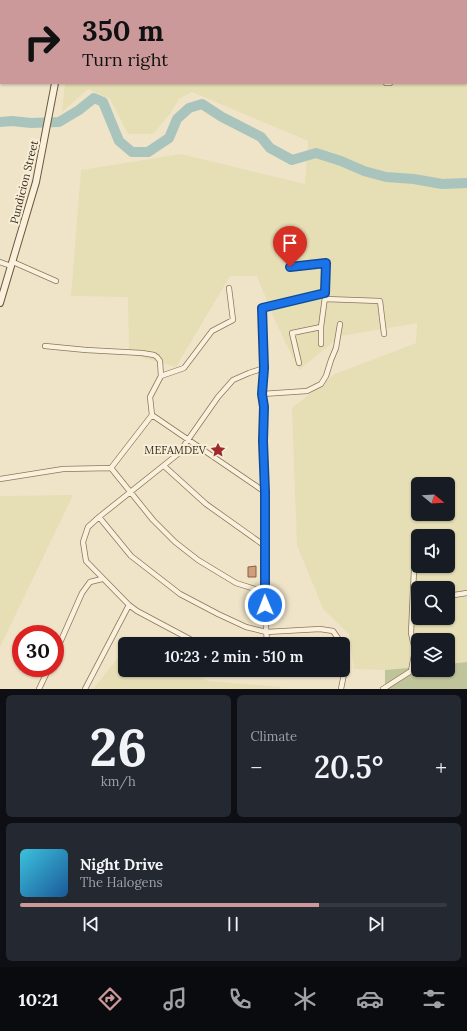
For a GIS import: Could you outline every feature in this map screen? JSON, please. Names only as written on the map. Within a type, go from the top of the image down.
[{"type":"main road","name":"Pundicion Street","points":[[0,303],[33,196],[51,106],[54,84]]},
{"type":"street","points":[[0,262],[12,264],[56,281]]},
{"type":"street","points":[[290,267],[326,263],[325,299],[321,327],[321,344]]},
{"type":"street","points":[[161,376],[184,368],[212,330],[233,320],[229,288]]},
{"type":"street","points":[[266,637],[264,592],[265,492],[263,441],[264,407],[262,394],[264,368],[262,308],[325,293]]},
{"type":"street","points":[[325,299],[380,301],[384,334]]},
{"type":"street","points":[[262,394],[307,391],[322,384],[336,348],[340,324]]},
{"type":"street","points":[[299,363],[292,334],[321,327]]},
{"type":"street","points":[[45,346],[154,355],[160,361],[161,376],[150,397],[152,415],[111,468]]},
{"type":"street","points":[[186,637],[128,605],[86,561],[82,542],[88,528],[99,517],[178,454],[218,397],[233,380],[264,368]]},
{"type":"street","points":[[152,415],[265,492]]},
{"type":"street","points":[[164,466],[206,504],[265,546]]},
{"type":"street","points":[[0,479],[63,469],[111,468]]},
{"type":"street","points":[[111,468],[153,520],[175,542],[198,560],[236,583],[264,592]]},
{"type":"street","points":[[99,517],[131,556],[180,594],[246,628],[266,632],[320,629],[333,631],[337,637]]},
{"type":"street","points":[[64,634],[82,594],[90,582],[102,579]]},
{"type":"street","points":[[455,595],[467,593]]},
{"type":"street","points":[[85,689],[128,605]]},
{"type":"street","points":[[382,689],[411,671],[415,650],[411,633],[412,625]]},
{"type":"street","points":[[39,689],[45,677]]},
{"type":"street","points":[[342,689],[344,677]]},
{"type":"shaded area","points":[[65,84],[467,84],[467,662],[455,663],[455,633],[411,633],[411,668],[385,670],[354,669],[349,634],[323,609],[297,545],[292,408],[335,374],[416,343],[417,323],[341,336],[299,370],[277,325],[257,276],[230,276],[176,367],[129,354],[128,297],[71,296],[81,170],[181,154],[305,184],[308,141],[192,92],[179,99],[170,114],[153,134],[128,134],[110,99],[88,89],[62,112]]},
{"type":"shaded area","points":[[73,495],[0,647],[0,496]]},
{"type":"shaded area","points":[[118,658],[118,677],[200,677],[209,681],[281,687],[281,689],[93,689]]},
{"type":"green space","points":[[467,662],[467,689],[385,689],[385,670],[411,668],[411,677],[455,677],[455,663]]},
{"type":"building","points":[[256,566],[256,577],[248,577],[248,567]]},
{"type":"waterway","points":[[0,122],[59,122],[79,110],[94,98],[103,102],[119,141],[132,152],[148,152],[169,138],[177,119],[189,108],[202,104],[222,117],[261,137],[270,148],[292,160],[316,153],[341,161],[364,171],[386,177],[414,179],[442,184],[467,183]]},
{"type":"place","name":"MEFAMDEV","points":[[218,450]]},
{"type":"route","points":[[265,605],[264,407],[262,394],[264,342],[262,308],[325,293],[326,263],[290,267]]}]
